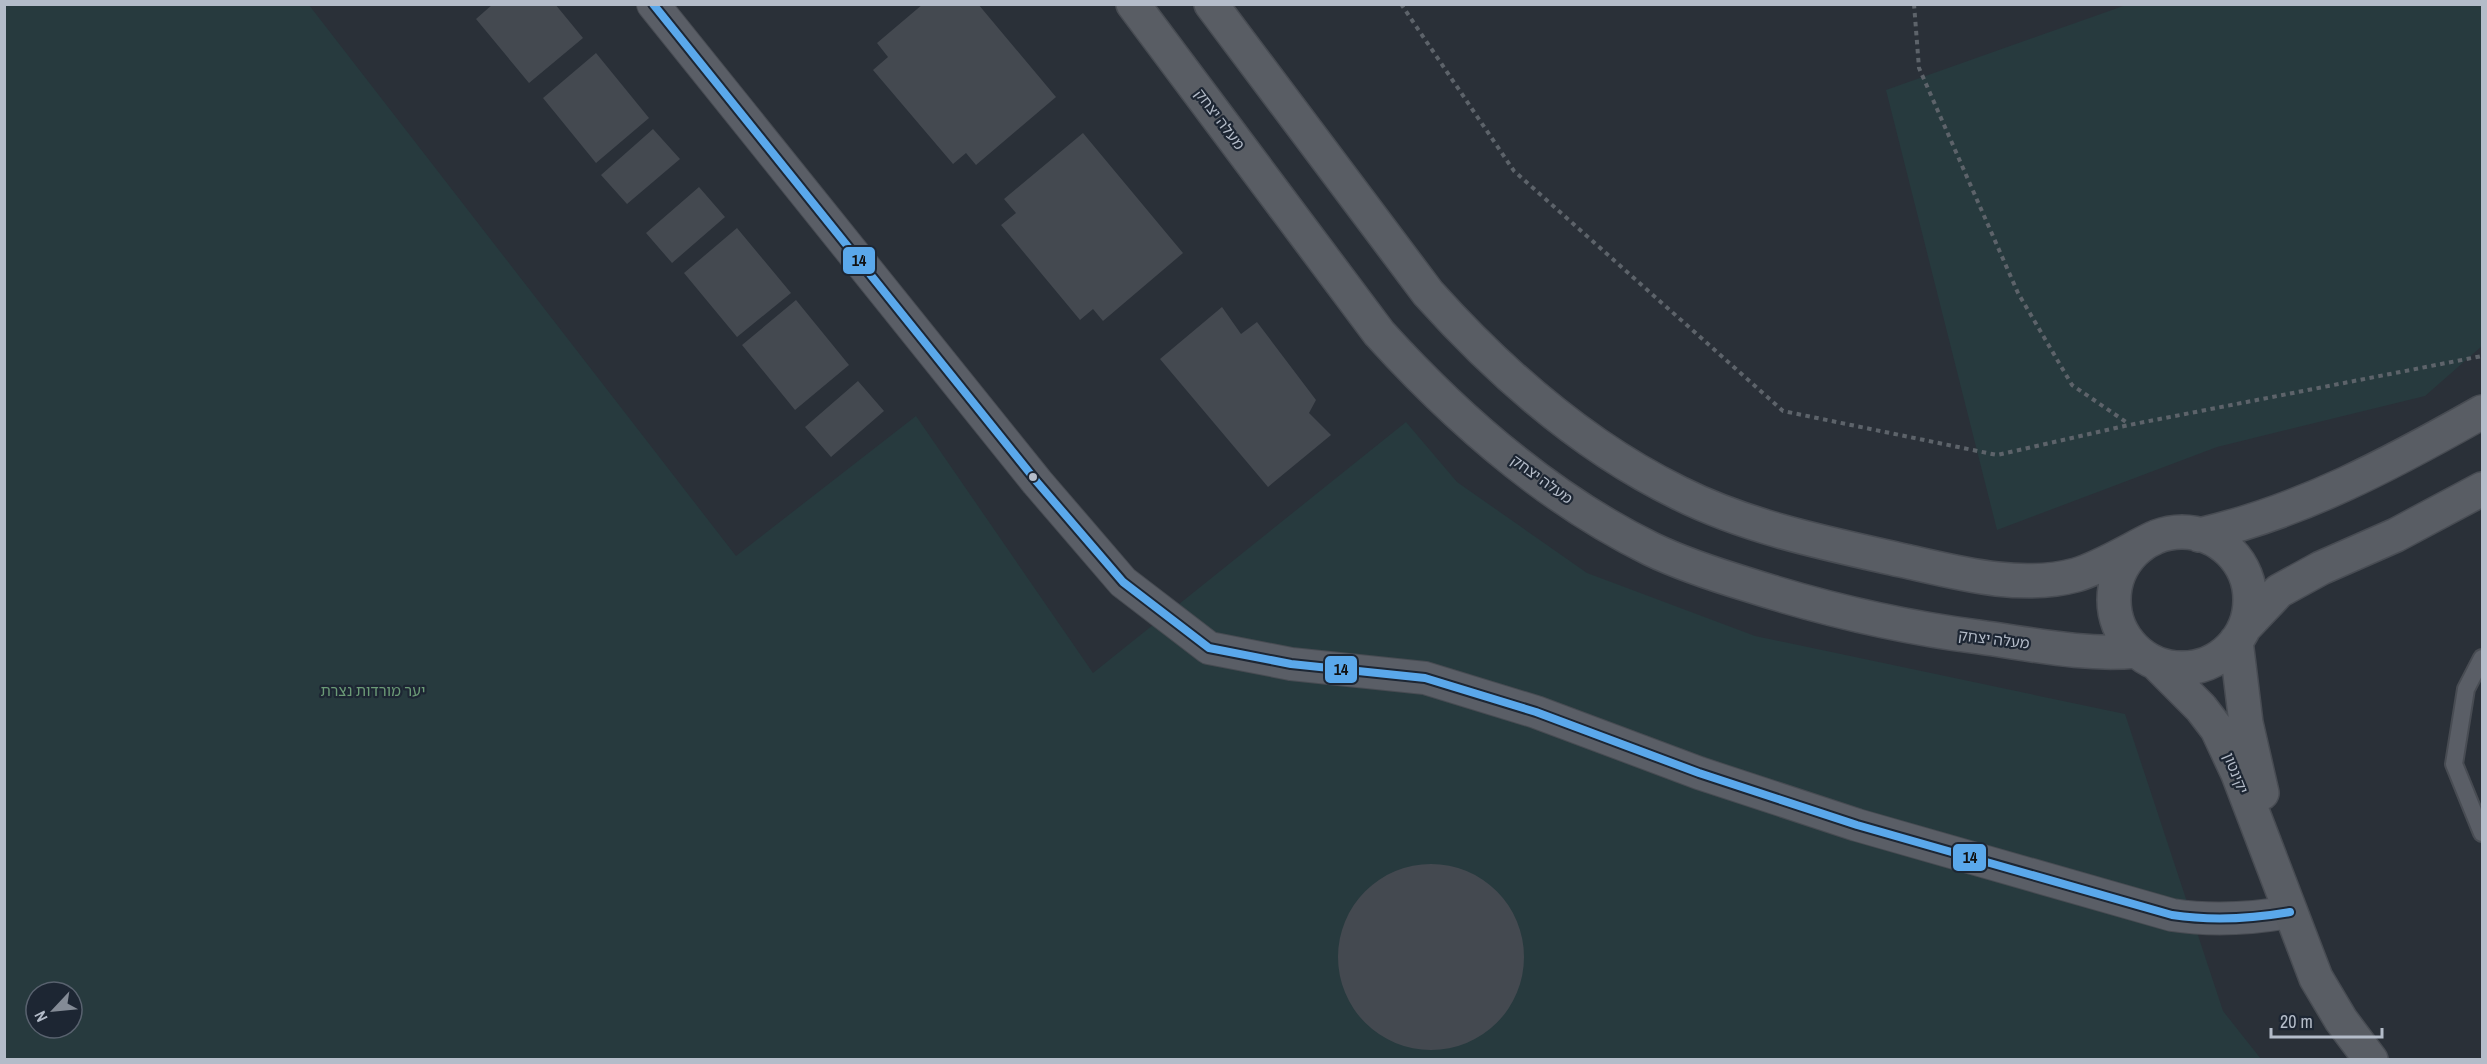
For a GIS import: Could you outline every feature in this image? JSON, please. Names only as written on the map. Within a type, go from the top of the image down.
[{"type":"street","points":[[653,4],[1037,482],[1116,574],[1123,582],[1209,648],[1291,664],[1425,678],[1536,712],[1699,773],[1857,825],[2172,915],[2209,920],[2253,918],[2288,906]]},
{"type":"street","name":"מעלה יצחק","points":[[1133,4],[1387,341],[1416,373],[1459,414],[1549,487],[1588,513],[1651,549],[1707,572],[1819,606],[1941,633],[2147,658]]},
{"type":"street","points":[[1211,4],[1428,293],[1461,330],[1509,375],[1577,430],[1630,465],[1678,493],[1728,514],[1834,546],[1952,571],[2011,579],[2048,580],[2077,574],[2154,538],[2176,532],[2199,535],[2220,544],[2238,561],[2247,583],[2250,605],[2240,634]]},
{"type":"street","points":[[2199,535],[2243,525],[2296,506],[2366,474],[2482,412]]},
{"type":"street","points":[[2154,538],[2134,551],[2120,571],[2114,594],[2114,610],[2122,633],[2147,658],[2180,669],[2212,662],[2231,648],[2240,634],[2279,591],[2321,568],[2396,535],[2482,489]]},
{"type":"street","name":"יקינטון","points":[[2240,634],[2246,723],[2288,906]]},
{"type":"street","name":"יקינטון","points":[[2147,658],[2201,708],[2217,729],[2238,774],[2316,978],[2341,1020],[2371,1059]]},
{"type":"lane","points":[[2482,658],[2466,689],[2454,764],[2482,833]]},
{"type":"path","points":[[1401,4],[1514,171],[1783,411],[1997,455],[2129,425],[2482,356]]},
{"type":"path","points":[[1914,4],[1919,68],[2018,293],[2072,385],[2129,425]]},
{"type":"green space","name":"יער מורדות נצרת","points":[[5,4],[309,5],[736,556],[916,416],[1093,673],[1406,422],[1457,482],[1587,573],[1755,636],[2125,714],[2223,1011],[2261,1059],[5,1060]]},
{"type":"green space","points":[[2129,4],[2482,5],[2482,346],[2425,396],[2217,447],[1997,530],[1886,90]]},
{"type":"building","points":[[493,4],[555,4],[583,38],[529,83],[476,19]]},
{"type":"building","points":[[923,4],[978,4],[1056,97],[976,165],[966,153],[953,164],[873,70],[888,57],[877,43]]},
{"type":"building","points":[[596,53],[649,118],[596,163],[543,98]]},
{"type":"building","points":[[653,129],[680,159],[627,204],[601,175]]},
{"type":"building","points":[[1083,133],[1183,253],[1103,321],[1093,309],[1080,320],[1001,225],[1016,213],[1004,199]]},
{"type":"building","points":[[699,187],[725,217],[672,263],[646,233]]},
{"type":"building","points":[[737,228],[791,293],[737,337],[684,273]]},
{"type":"building","points":[[796,300],[849,365],[795,410],[742,345]]},
{"type":"building","points":[[1222,307],[1241,334],[1257,322],[1316,400],[1309,413],[1331,435],[1268,487],[1160,359]]},
{"type":"building","points":[[858,381],[884,411],[831,457],[805,427]]},
{"type":"building","points":[[1431,864],[1467,871],[1497,891],[1517,921],[1524,957],[1517,993],[1497,1023],[1467,1043],[1431,1050],[1395,1043],[1365,1023],[1345,993],[1338,957],[1345,921],[1365,891],[1395,871]]},
{"type":"transit line","name":"14","points":[[653,4],[1037,482],[1123,582],[1209,648],[1291,664],[1425,678],[1536,712],[1699,773],[1857,825],[2172,915],[2231,918],[2290,912]]}]
